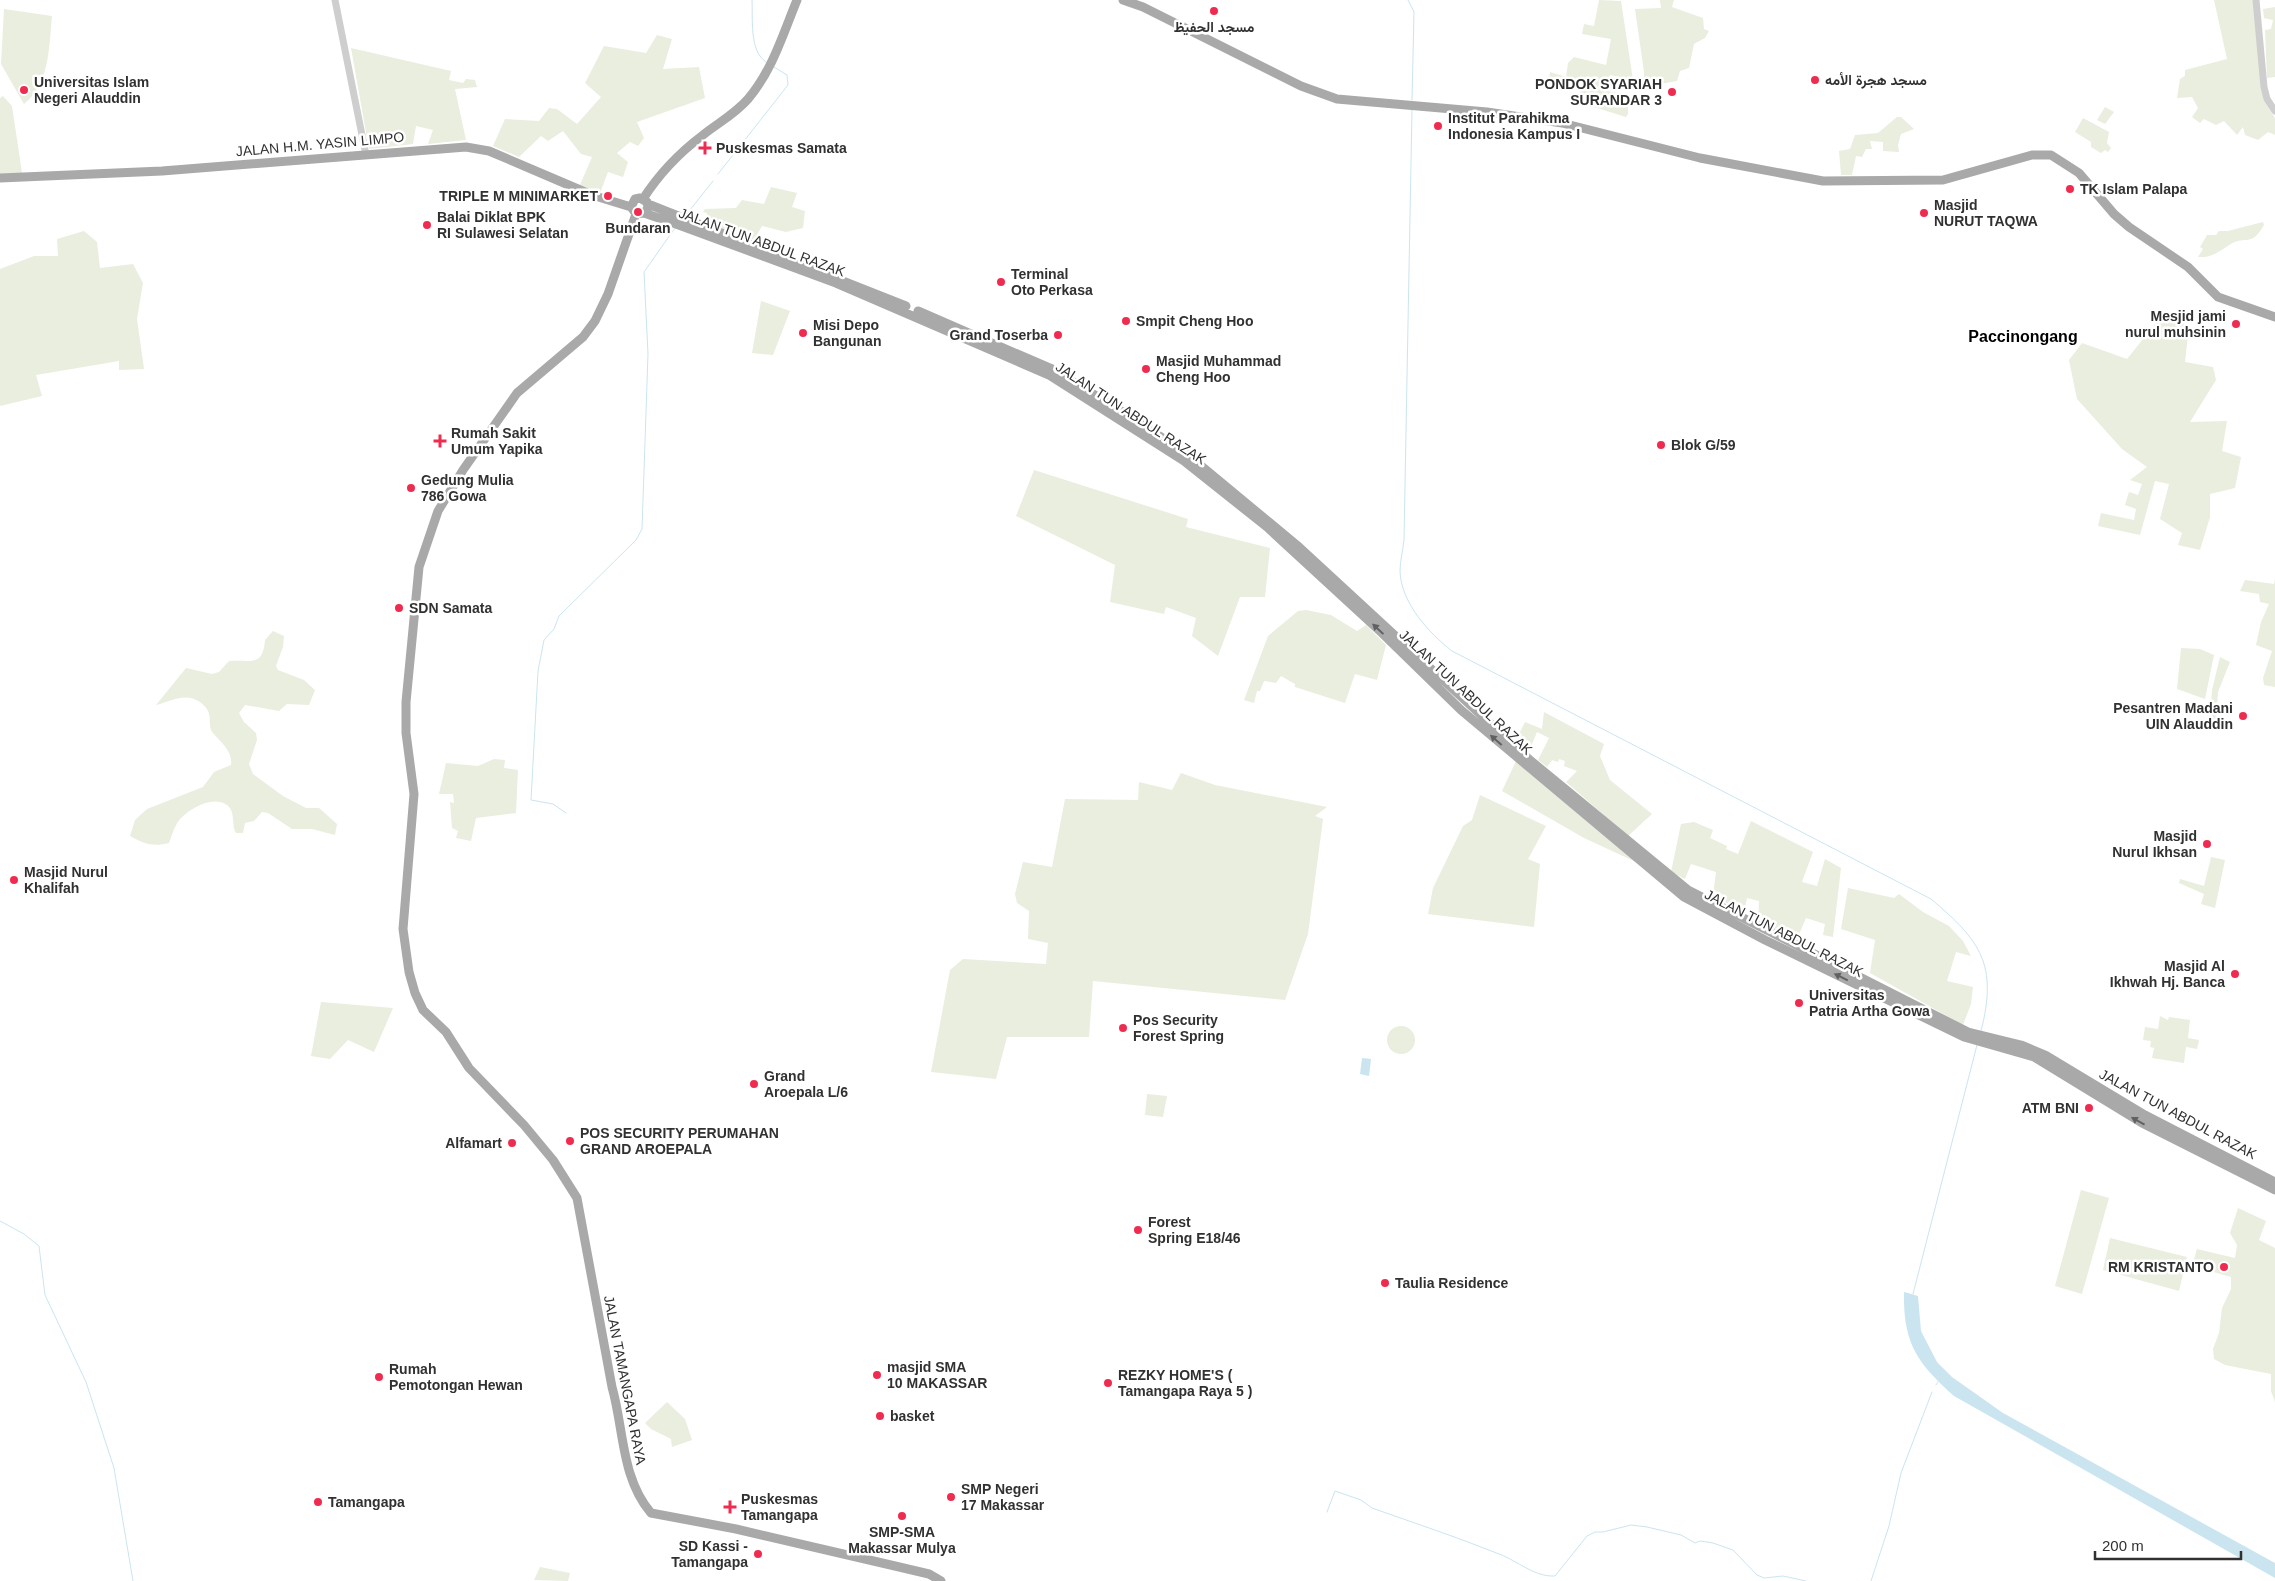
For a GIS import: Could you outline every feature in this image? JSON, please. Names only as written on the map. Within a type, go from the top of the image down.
[{"type":"main road","points":[[637,211],[635,199],[645,201],[662,172],[685,150],[747,100],[770,66],[797,0]]},
{"type":"main road","points":[[1123,0],[1143,7],[1318,94],[1337,99],[1496,113],[1562,123],[1700,158],[1823,181],[1943,180],[2040,154],[2058,158],[2079,173],[2114,214],[2129,227],[2182,262],[2218,297],[2275,317]]},
{"type":"main road","name":"JALAN H.M. YASIN LIMPO","points":[[0,178],[162,171],[456,147],[475,148],[499,155],[592,195],[637,211]]},
{"type":"main road","name":"JALAN TAMANGAPA RAYA","points":[[645,201],[637,211],[608,294],[595,320],[583,337],[523,386],[494,423],[438,511],[419,567],[406,702],[406,733],[414,794],[403,912],[404,940],[412,984],[423,1010],[446,1032],[469,1068],[546,1152],[565,1176],[577,1198],[612,1387],[620,1416],[628,1472],[643,1503],[651,1513],[736,1529],[895,1566],[929,1574],[941,1581]]},
{"type":"main road","name":"JALAN TUN ABDUL RAZAK","points":[[645,201],[743,246]]},
{"type":"main road","name":"JALAN TUN ABDUL RAZAK","points":[[637,211],[743,246],[860,290],[1052,369],[1186,458],[1299,546],[1531,761],[1688,890],[1967,1035],[2021,1045],[2048,1056],[2145,1115],[2275,1182]]},
{"type":"main road","name":"JALAN TUN ABDUL RAZAK","points":[[1985,1039],[2034,1057],[2142,1123],[2275,1190]]},
{"type":"street","points":[[336,0],[366,155]]},
{"type":"street","points":[[2256,0],[2264,87],[2267,99],[2275,111]]},
{"type":"shaded area","points":[[1599,0],[1621,1],[1633,80],[1610,75],[1607,91],[1618,93],[1617,104],[1628,106],[1626,117],[1578,102],[1582,81],[1576,80],[1576,84],[1549,80],[1550,72],[1566,77],[1568,63],[1574,57],[1606,65],[1611,39],[1582,34],[1584,24],[1594,26]]},
{"type":"shaded area","points":[[1660,0],[1674,0],[1672,7],[1703,18],[1704,29],[1709,31],[1705,38],[1694,44],[1689,68],[1680,71],[1677,81],[1644,87],[1644,72],[1635,9],[1661,8]]},
{"type":"shaded area","points":[[2214,0],[2254,0],[2264,101],[2275,118],[2275,135],[2268,132],[2258,140],[2245,135],[2243,127],[2237,135],[2224,121],[2216,125],[2204,119],[2200,123],[2192,117],[2198,108],[2192,97],[2177,98],[2180,79],[2185,76],[2185,70],[2227,59]]},
{"type":"shaded area","points":[[2275,7],[2275,77],[2267,78],[2265,30],[2271,29],[2273,20],[2264,18],[2263,9]]},
{"type":"shaded area","points":[[4,9],[52,16],[47,64],[39,86],[33,96],[24,104],[1,64]]},
{"type":"shaded area","points":[[657,35],[672,39],[663,69],[699,67],[705,98],[637,122],[644,138],[638,146],[630,142],[617,153],[628,162],[623,177],[608,172],[600,193],[580,185],[592,157],[581,154],[563,131],[548,141],[541,136],[519,157],[493,146],[505,119],[539,121],[549,108],[557,109],[577,124],[601,97],[585,83],[604,46],[646,53]]},
{"type":"shaded area","points":[[351,48],[451,71],[449,80],[463,83],[466,79],[475,80],[477,87],[455,89],[466,140],[428,144],[433,130],[416,126],[413,144],[369,149]]},
{"type":"shaded area","points":[[3,96],[12,106],[22,173],[0,174],[0,98]]},
{"type":"shaded area","points":[[2105,107],[2114,112],[2105,124],[2097,120]]},
{"type":"shaded area","points":[[1897,117],[1901,117],[1914,129],[1901,134],[1898,145],[1899,152],[1883,151],[1883,142],[1870,141],[1872,149],[1866,149],[1862,157],[1856,156],[1852,175],[1841,175],[1839,151],[1850,149],[1855,135],[1878,133]]},
{"type":"shaded area","points":[[2083,118],[2109,132],[2107,143],[2111,148],[2108,152],[2105,150],[2101,153],[2091,147],[2091,142],[2075,132]]},
{"type":"shaded area","points":[[771,187],[797,193],[792,207],[805,211],[803,228],[786,232],[762,226],[754,240],[706,224],[707,213],[703,212],[705,209],[736,208],[742,200],[764,204]]},
{"type":"shaded area","points":[[2263,222],[2264,225],[2252,239],[2231,244],[2212,255],[2198,257],[2203,249],[2200,247],[2207,235],[2216,235],[2219,231],[2228,231]]},
{"type":"shaded area","points":[[84,231],[97,242],[100,268],[133,264],[143,283],[137,319],[144,369],[119,370],[119,361],[36,375],[42,396],[0,406],[0,269],[34,256],[58,256],[57,239]]},
{"type":"shaded area","points":[[761,301],[790,311],[773,355],[752,353]]},
{"type":"shaded area","points":[[2163,314],[2189,326],[2185,362],[2213,367],[2216,380],[2190,422],[2227,421],[2222,451],[2241,457],[2235,488],[2210,494],[2210,517],[2200,550],[2178,545],[2182,533],[2160,519],[2169,484],[2155,481],[2140,535],[2098,526],[2101,513],[2134,520],[2136,509],[2125,505],[2129,492],[2138,495],[2142,484],[2130,480],[2147,467],[2122,449],[2077,399],[2069,360],[2082,343],[2127,359]]},
{"type":"shaded area","points":[[1034,470],[1188,519],[1186,527],[1270,548],[1265,597],[1240,597],[1218,656],[1192,636],[1196,618],[1166,607],[1164,614],[1110,602],[1115,565],[1016,516]]},
{"type":"shaded area","points":[[2275,579],[2275,687],[2264,685],[2263,678],[2272,651],[2256,645],[2261,622],[2269,604],[2260,602],[2259,594],[2240,591],[2245,580],[2274,584]]},
{"type":"shaded area","points":[[1306,610],[1331,615],[1357,631],[1366,625],[1386,645],[1377,680],[1355,674],[1345,703],[1295,687],[1295,684],[1281,676],[1276,683],[1264,681],[1260,691],[1257,691],[1254,703],[1244,700],[1268,636],[1298,611]]},
{"type":"shaded area","points":[[273,631],[284,636],[283,647],[276,666],[278,670],[304,680],[315,690],[309,705],[287,704],[279,711],[245,705],[239,713],[244,722],[256,733],[257,740],[249,764],[253,774],[283,796],[306,808],[319,808],[337,824],[335,835],[312,829],[292,829],[268,813],[262,812],[254,821],[245,823],[243,833],[236,833],[232,811],[227,805],[215,801],[202,804],[185,814],[177,823],[169,843],[149,844],[130,836],[135,820],[147,809],[203,787],[214,772],[231,765],[228,752],[211,731],[210,717],[206,707],[201,703],[194,699],[184,698],[156,705],[186,668],[212,674],[219,672],[229,661],[254,660],[261,655],[265,640]]},
{"type":"shaded area","points":[[2181,648],[2200,649],[2214,655],[2205,699],[2177,689]]},
{"type":"shaded area","points":[[2220,657],[2230,662],[2218,692],[2216,720],[2210,719],[2212,690]]},
{"type":"shaded area","points":[[1544,712],[1604,744],[1600,756],[1610,780],[1652,814],[1628,836],[1566,782],[1577,771],[1564,766],[1565,761],[1559,759],[1558,762],[1552,760],[1547,767],[1538,760],[1549,738],[1537,732],[1528,754],[1515,742],[1525,722],[1542,729]]},
{"type":"shaded area","points":[[494,759],[505,760],[504,768],[518,770],[516,813],[476,818],[471,841],[456,838],[458,831],[452,828],[450,802],[454,803],[453,794],[439,794],[446,763],[478,766]]},
{"type":"shaded area","points":[[1517,759],[1649,868],[1584,838],[1502,791]]},
{"type":"shaded area","points":[[1181,773],[1215,785],[1327,807],[1315,816],[1323,819],[1308,934],[1285,1000],[1093,981],[1089,1037],[1007,1037],[996,1079],[931,1072],[950,970],[963,959],[1046,964],[1048,943],[1028,939],[1029,911],[1017,903],[1015,894],[1023,862],[1052,867],[1065,799],[1138,800],[1139,782],[1172,790]]},
{"type":"shaded area","points":[[1480,795],[1546,826],[1528,859],[1540,864],[1534,927],[1428,914],[1433,888],[1463,826],[1472,820]]},
{"type":"shaded area","points":[[1751,821],[1813,852],[1802,882],[1817,886],[1825,859],[1841,868],[1833,937],[1823,935],[1825,924],[1806,918],[1797,939],[1758,923],[1759,901],[1747,898],[1744,913],[1713,895],[1716,872],[1691,864],[1685,879],[1671,872],[1681,824],[1694,822],[1713,830],[1710,838],[1727,846],[1726,849],[1738,854]]},
{"type":"shaded area","points":[[2211,857],[2225,860],[2215,908],[2201,904],[2204,894],[2179,883],[2180,879],[2204,886]]},
{"type":"shaded area","points":[[1848,888],[1894,898],[1899,894],[1923,912],[1949,926],[1963,941],[1971,956],[1956,952],[1947,981],[1973,987],[1971,1004],[1963,1025],[1870,973],[1875,940],[1841,929]]},
{"type":"shaded area","points":[[321,1002],[393,1008],[374,1052],[348,1040],[330,1059],[311,1056]]},
{"type":"shaded area","points":[[2160,1016],[2168,1020],[2169,1017],[2190,1020],[2188,1038],[2199,1040],[2197,1049],[2186,1047],[2184,1063],[2152,1058],[2154,1048],[2150,1047],[2151,1041],[2143,1040],[2145,1027],[2158,1029]]},
{"type":"shaded area","points":[[1401,1026],[1411,1030],[1415,1040],[1411,1050],[1401,1054],[1391,1050],[1387,1040],[1391,1030]]},
{"type":"shaded area","points":[[1147,1094],[1167,1096],[1163,1117],[1145,1115]]},
{"type":"shaded area","points":[[2081,1190],[2109,1198],[2082,1294],[2055,1286]]},
{"type":"shaded area","points":[[2238,1208],[2266,1221],[2259,1240],[2275,1248],[2275,1402],[2271,1391],[2271,1374],[2225,1365],[2214,1359],[2213,1349],[2219,1333],[2222,1308],[2231,1289],[2231,1277],[2192,1266],[2197,1249],[2235,1258],[2237,1245],[2230,1233]]},
{"type":"shaded area","points":[[2110,1238],[2187,1257],[2179,1291],[2103,1270]]},
{"type":"shaded area","points":[[667,1402],[685,1419],[692,1440],[672,1447],[671,1439],[651,1429],[645,1423]]},
{"type":"shaded area","points":[[540,1567],[570,1573],[568,1581],[534,1580]]},
{"type":"water","points":[[1362,1058],[1371,1059],[1369,1076],[1360,1074]]},
{"type":"water","points":[[1904,1292],[1918,1296],[1921,1331],[1937,1362],[1952,1377],[2003,1413],[2275,1563],[2275,1578],[1954,1396],[1930,1373],[1915,1351],[1906,1325]]},
{"type":"waterway","points":[[752,0],[754,43],[761,57],[766,62]]},
{"type":"waterway","points":[[1408,0],[1414,12],[1412,100]]},
{"type":"waterway","points":[[718,174],[788,85],[787,75],[774,67]]},
{"type":"waterway","points":[[1412,109],[1404,540],[1400,563],[1402,583],[1411,606],[1434,635],[1452,651],[1931,899],[1962,928],[1981,956],[1986,971],[1987,988],[1986,1008],[1981,1031]]},
{"type":"waterway","points":[[686,215],[713,181]]},
{"type":"waterway","points":[[566,813],[553,804],[531,800],[538,671],[544,640],[554,629],[559,616],[636,540],[642,529],[648,354],[644,272],[675,228]]},
{"type":"waterway","points":[[1913,1294],[1977,1045]]},
{"type":"waterway","points":[[0,1221],[24,1234],[39,1246],[45,1295],[86,1382],[114,1468],[133,1581]]},
{"type":"waterway","points":[[1871,1581],[1889,1526],[1901,1473],[1932,1392]]},
{"type":"waterway","points":[[1327,1512],[1335,1491],[1361,1500],[1372,1508],[1499,1554],[1547,1576],[1555,1576],[1587,1536],[1595,1532],[1603,1532],[1631,1525],[1681,1535],[1695,1543],[1700,1541],[1713,1543],[1733,1550],[1757,1575],[1764,1578],[1783,1576],[1806,1581]]},
{"type":"place","name":"مسجد الحفيظ","points":[[1214,11]]},
{"type":"place","name":"مسجد هجرة الأمه","points":[[1815,80]]},
{"type":"place","name":"Universitas Islam Negeri Alauddin","points":[[24,90]]},
{"type":"place","name":"PONDOK SYARIAH SURANDAR 3","points":[[1672,92]]},
{"type":"place","name":"Institut Parahikma Indonesia Kampus I","points":[[1438,126]]},
{"type":"place","name":"Puskesmas Samata","points":[[705,148]]},
{"type":"place","name":"TK Islam Palapa","points":[[2070,189]]},
{"type":"place","name":"TRIPLE M MINIMARKET","points":[[608,196]]},
{"type":"place","name":"Bundaran","points":[[638,212]]},
{"type":"place","name":"Masjid NURUT TAQWA","points":[[1924,213]]},
{"type":"place","name":"Balai Diklat BPK RI Sulawesi Selatan","points":[[427,225]]},
{"type":"place","name":"Terminal Oto Perkasa","points":[[1001,282]]},
{"type":"place","name":"Smpit Cheng Hoo","points":[[1126,321]]},
{"type":"place","name":"Mesjid jami nurul muhsinin","points":[[2236,324]]},
{"type":"place","name":"Misi Depo Bangunan","points":[[803,333]]},
{"type":"place","name":"Grand Toserba","points":[[1058,335]]},
{"type":"place","name":"Masjid Muhammad Cheng Hoo","points":[[1146,369]]},
{"type":"place","name":"Rumah Sakit Umum Yapika","points":[[440,441]]},
{"type":"place","name":"Blok G/59","points":[[1661,445]]},
{"type":"place","name":"Gedung Mulia 786 Gowa","points":[[411,488]]},
{"type":"place","name":"SDN Samata","points":[[399,608]]},
{"type":"place","name":"Pesantren Madani UIN Alauddin","points":[[2243,716]]},
{"type":"place","name":"Masjid Nurul Ikhsan","points":[[2207,844]]},
{"type":"place","name":"Masjid Nurul Khalifah","points":[[14,880]]},
{"type":"place","name":"Masjid Al Ikhwah Hj. Banca","points":[[2235,974]]},
{"type":"place","name":"Universitas Patria Artha Gowa","points":[[1799,1003]]},
{"type":"place","name":"Pos Security Forest Spring","points":[[1123,1028]]},
{"type":"place","name":"Grand Aroepala L/6","points":[[754,1084]]},
{"type":"place","name":"ATM BNI","points":[[2089,1108]]},
{"type":"place","name":"POS SECURITY PERUMAHAN GRAND AROEPALA","points":[[570,1141]]},
{"type":"place","name":"Alfamart","points":[[512,1143]]},
{"type":"place","name":"Forest Spring E18/46","points":[[1138,1230]]},
{"type":"place","name":"RM KRISTANTO","points":[[2224,1267]]},
{"type":"place","name":"Taulia Residence","points":[[1385,1283]]},
{"type":"place","name":"masjid SMA 10 MAKASSAR","points":[[877,1375]]},
{"type":"place","name":"Rumah Pemotongan Hewan","points":[[379,1377]]},
{"type":"place","name":"REZKY HOME'S ( Tamangapa Raya 5 )","points":[[1108,1383]]},
{"type":"place","name":"basket","points":[[880,1416]]},
{"type":"place","name":"SMP Negeri 17 Makassar","points":[[951,1497]]},
{"type":"place","name":"Tamangapa","points":[[318,1502]]},
{"type":"place","name":"Puskesmas Tamangapa","points":[[730,1507]]},
{"type":"place","name":"SMP-SMA Makassar Mulya","points":[[902,1516]]},
{"type":"place","name":"SD Kassi - Tamangapa","points":[[758,1554]]},
{"type":"district","name":"Paccinongang","points":[[2023,336]]}]
